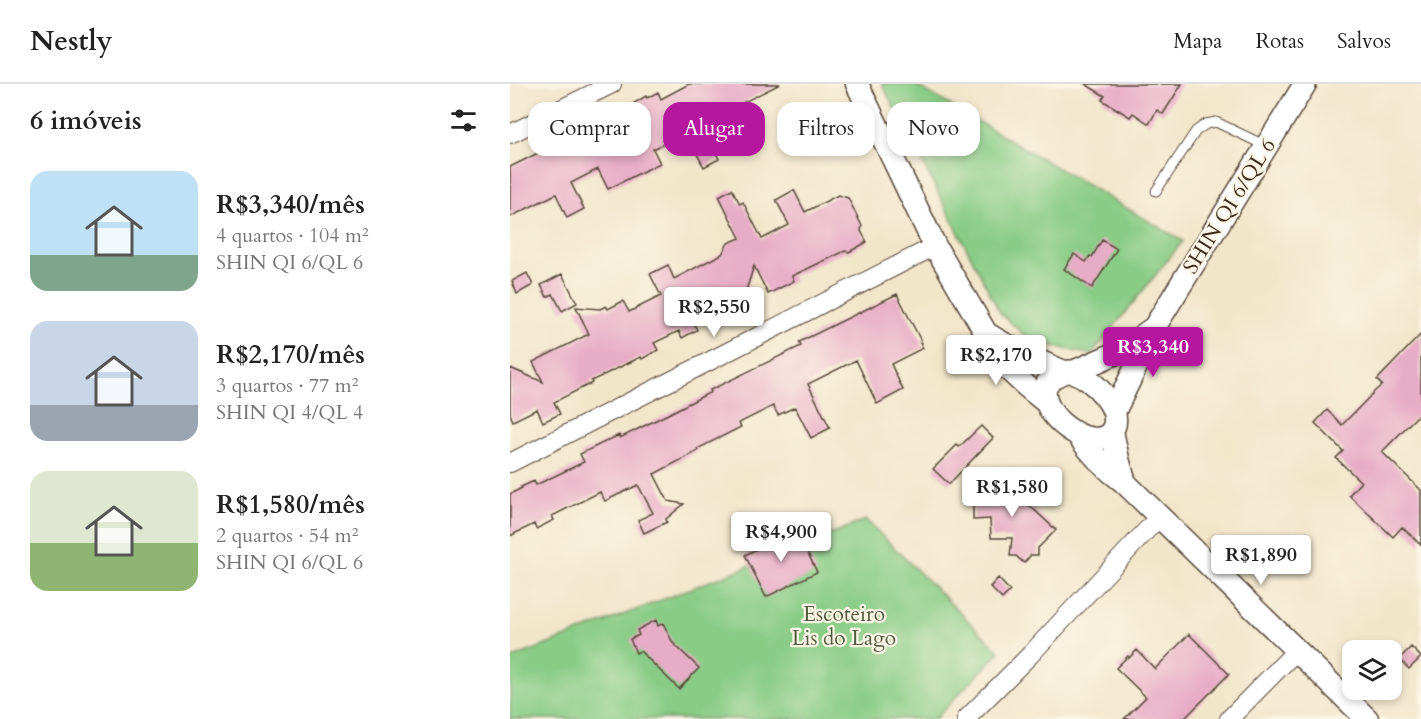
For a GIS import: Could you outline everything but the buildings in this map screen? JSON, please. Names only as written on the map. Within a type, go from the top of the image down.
[{"type":"street","points":[[510,134],[612,84]]},
{"type":"street","points":[[857,84],[935,246],[964,298],[1004,364],[1012,374],[1046,402]]},
{"type":"street","name":"SHIN QI 6/QL 6","points":[[1113,422],[1154,328],[1305,84]]},
{"type":"street","points":[[510,463],[935,246]]},
{"type":"street","name":"SHIN QI 6/QL 6","points":[[1068,372],[1122,350],[1154,328]]},
{"type":"street","points":[[987,334],[1034,360],[1089,380],[1100,391],[1110,404],[1118,459],[1125,483]]},
{"type":"street","points":[[1068,372],[1054,376],[1046,386],[1046,402],[1050,411],[1078,435],[1104,467],[1125,483],[1367,719]]},
{"type":"street","points":[[1078,435],[1087,438],[1106,436],[1113,422]]},
{"type":"street","points":[[966,719],[1030,655],[1159,517]]},
{"type":"street","points":[[1229,719],[1297,650]]},
{"type":"lane","points":[[1156,191],[1196,131],[1206,124],[1216,122],[1266,146]]},
{"type":"green space","points":[[882,84],[914,84],[945,102],[891,102]]},
{"type":"green space","points":[[980,123],[1183,241],[1091,355],[1031,341],[1000,313],[919,156],[980,156]]},
{"type":"green space","name":"Escoteiro Lis do Lago","points":[[866,520],[1000,652],[935,719],[510,719],[510,659]]}]
